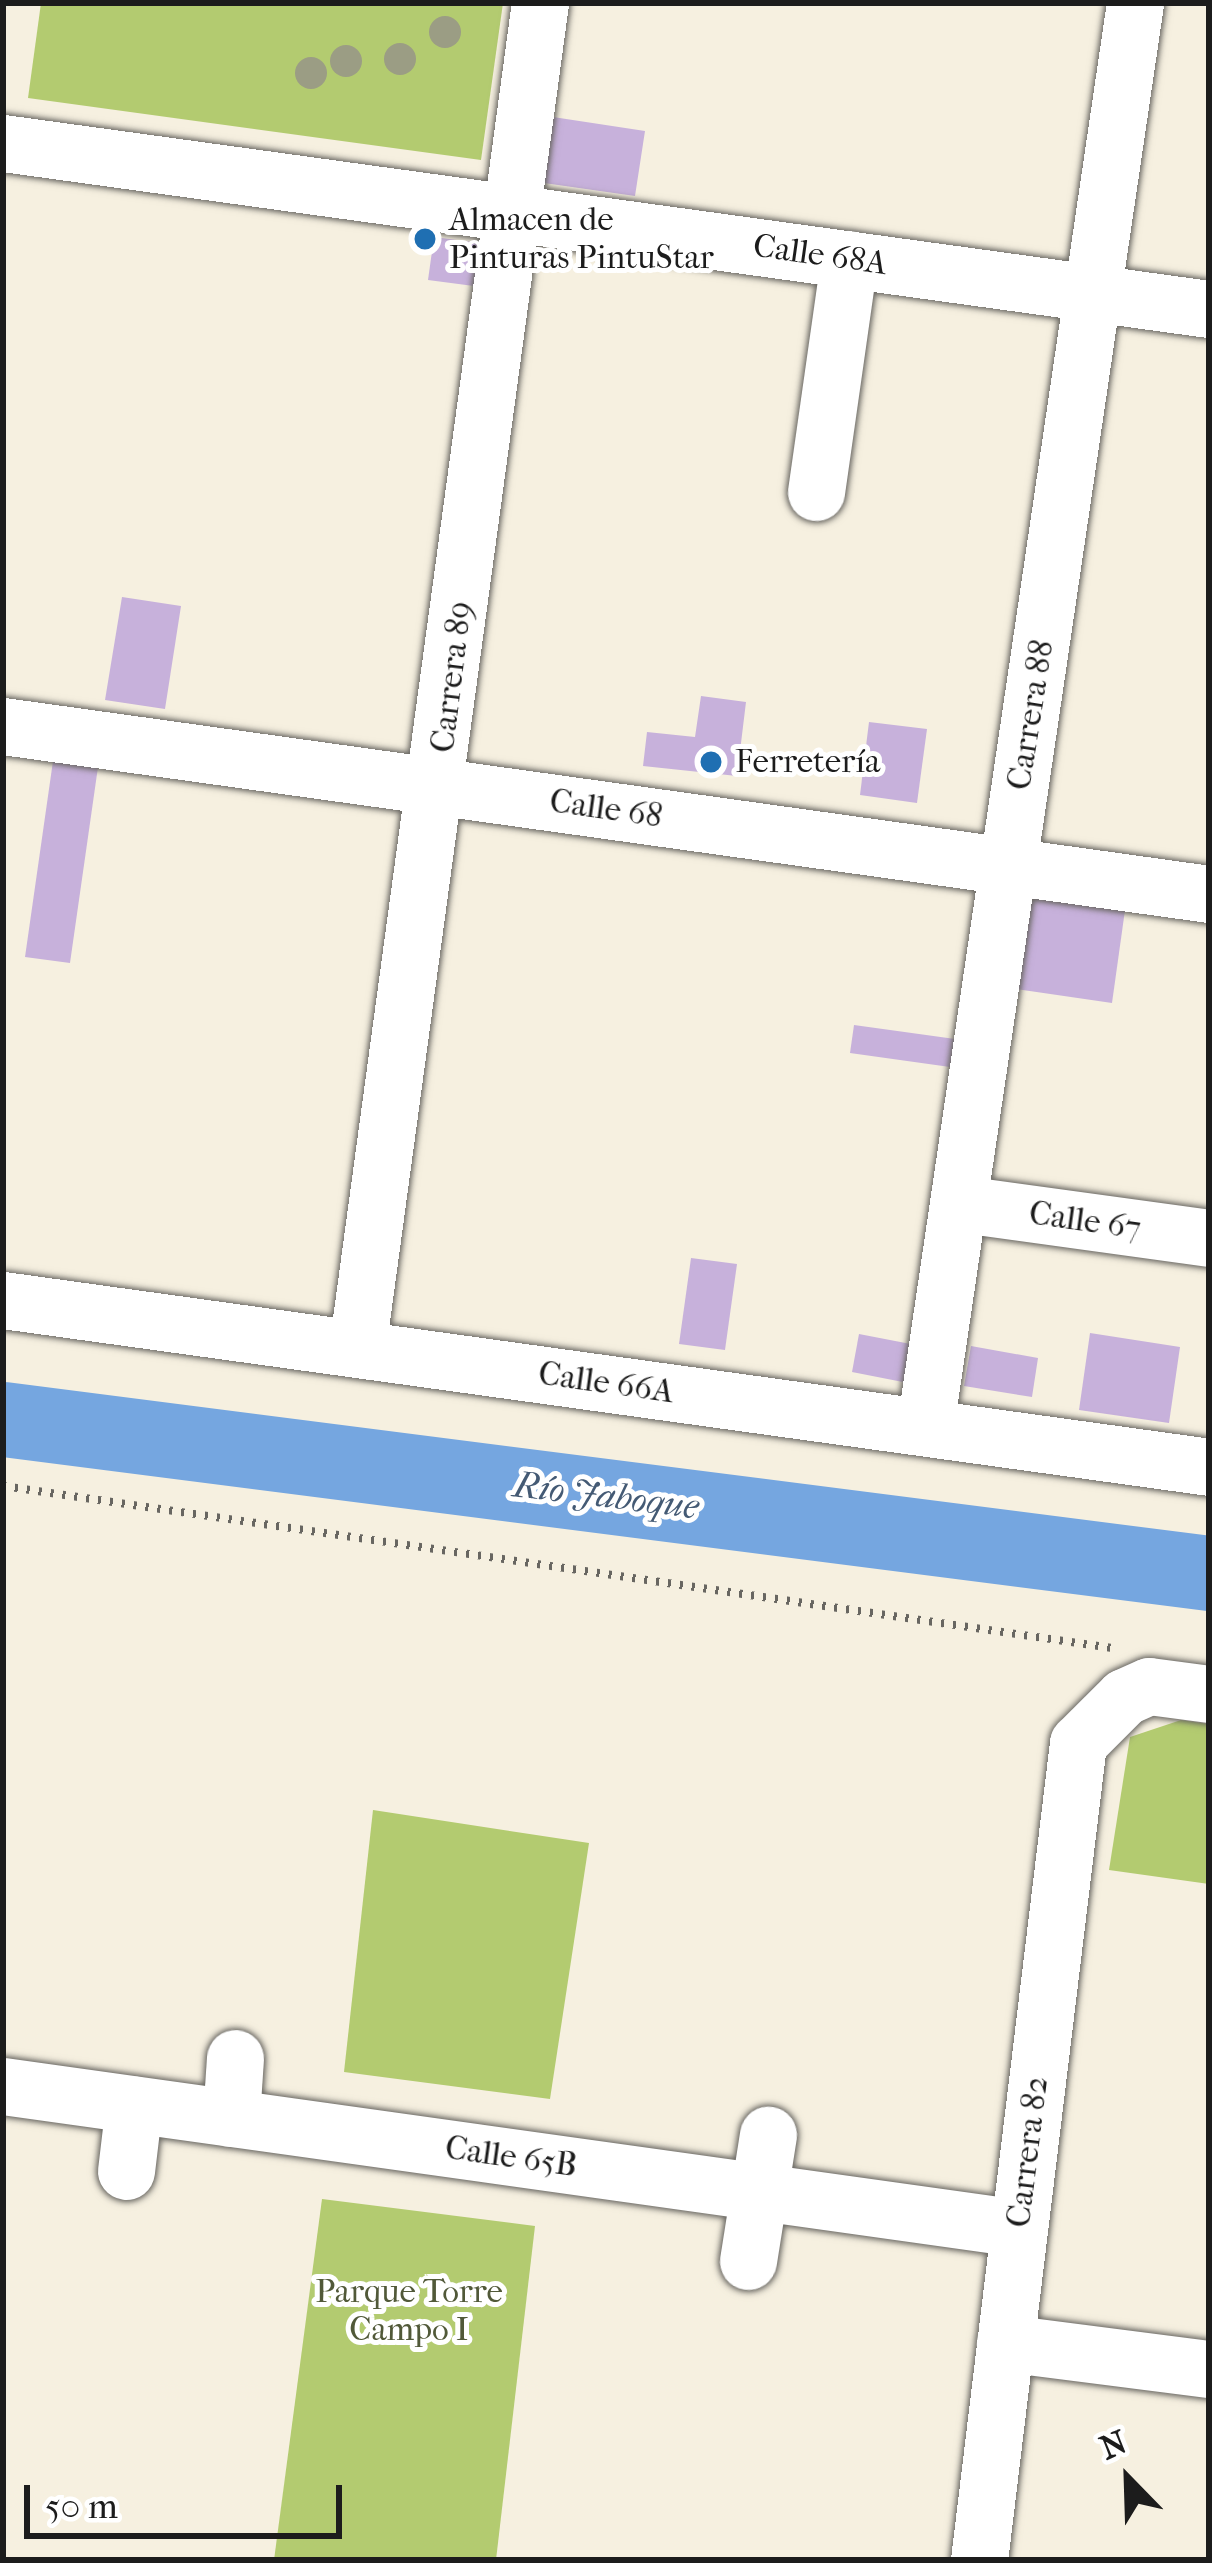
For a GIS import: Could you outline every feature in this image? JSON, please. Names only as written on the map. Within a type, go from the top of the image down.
[{"type":"street","name":"Carrera 89","points":[[357,1349],[438,786],[539,3]]},
{"type":"street","name":"Carrera 88","points":[[925,1427],[962,1204],[1135,3]]},
{"type":"street","name":"Calle 68A","points":[[3,143],[1209,309]]},
{"type":"street","points":[[816,492],[849,259]]},
{"type":"street","name":"Calle 68","points":[[3,726],[1209,893]]},
{"type":"street","name":"Calle 67","points":[[962,1204],[1209,1238]]},
{"type":"street","name":"Calle 66A","points":[[3,1300],[1209,1467]]},
{"type":"street","name":"Carrera 82","points":[[979,2560],[1078,1743],[1124,1697],[1148,1686],[1209,1694]]},
{"type":"street","points":[[231,2118],[235,2058]]},
{"type":"street","name":"Calle 65B","points":[[3,2086],[1019,2228]]},
{"type":"street","points":[[126,2171],[134,2104]]},
{"type":"street","points":[[748,2260],[768,2135]]},
{"type":"street","points":[[1005,2343],[1190,2350]]},
{"type":"path","points":[[3,1486],[1129,1650]]},
{"type":"green space","points":[[41,3],[503,3],[481,160],[28,98]]},
{"type":"green space","points":[[1181,1720],[1209,1724],[1209,1884],[1109,1870],[1130,1737]]},
{"type":"green space","points":[[373,1810],[589,1843],[550,2099],[344,2072]]},
{"type":"green space","name":"Parque Torre Campo I","points":[[322,2199],[535,2226],[496,2560],[274,2560]]},
{"type":"building","points":[[553,117],[645,131],[635,196],[544,183]]},
{"type":"building","points":[[434,237],[495,245],[489,288],[428,280]]},
{"type":"building","points":[[122,597],[181,606],[165,709],[105,700]]},
{"type":"building","points":[[701,696],[746,702],[737,776],[643,766],[647,732],[695,737]]},
{"type":"building","points":[[869,722],[927,729],[917,803],[860,795]]},
{"type":"building","points":[[54,754],[99,760],[70,963],[25,957]]},
{"type":"building","points":[[1025,889],[1126,903],[1112,1003],[1010,988]]},
{"type":"building","points":[[854,1025],[955,1039],[950,1067],[850,1053]]},
{"type":"building","points":[[691,1258],[737,1264],[725,1350],[679,1344]]},
{"type":"building","points":[[1090,1333],[1180,1347],[1169,1423],[1079,1410]]},
{"type":"building","points":[[859,1334],[921,1346],[913,1384],[852,1372]]},
{"type":"building","points":[[971,1346],[1038,1358],[1032,1397],[964,1386]]},
{"type":"waterway","name":"Río Jaboque","points":[[3,1419],[1209,1573]]},
{"type":"place","name":"Almacen de Pinturas PintuStar","points":[[425,239]]},
{"type":"place","name":"Ferretería","points":[[711,762]]}]
